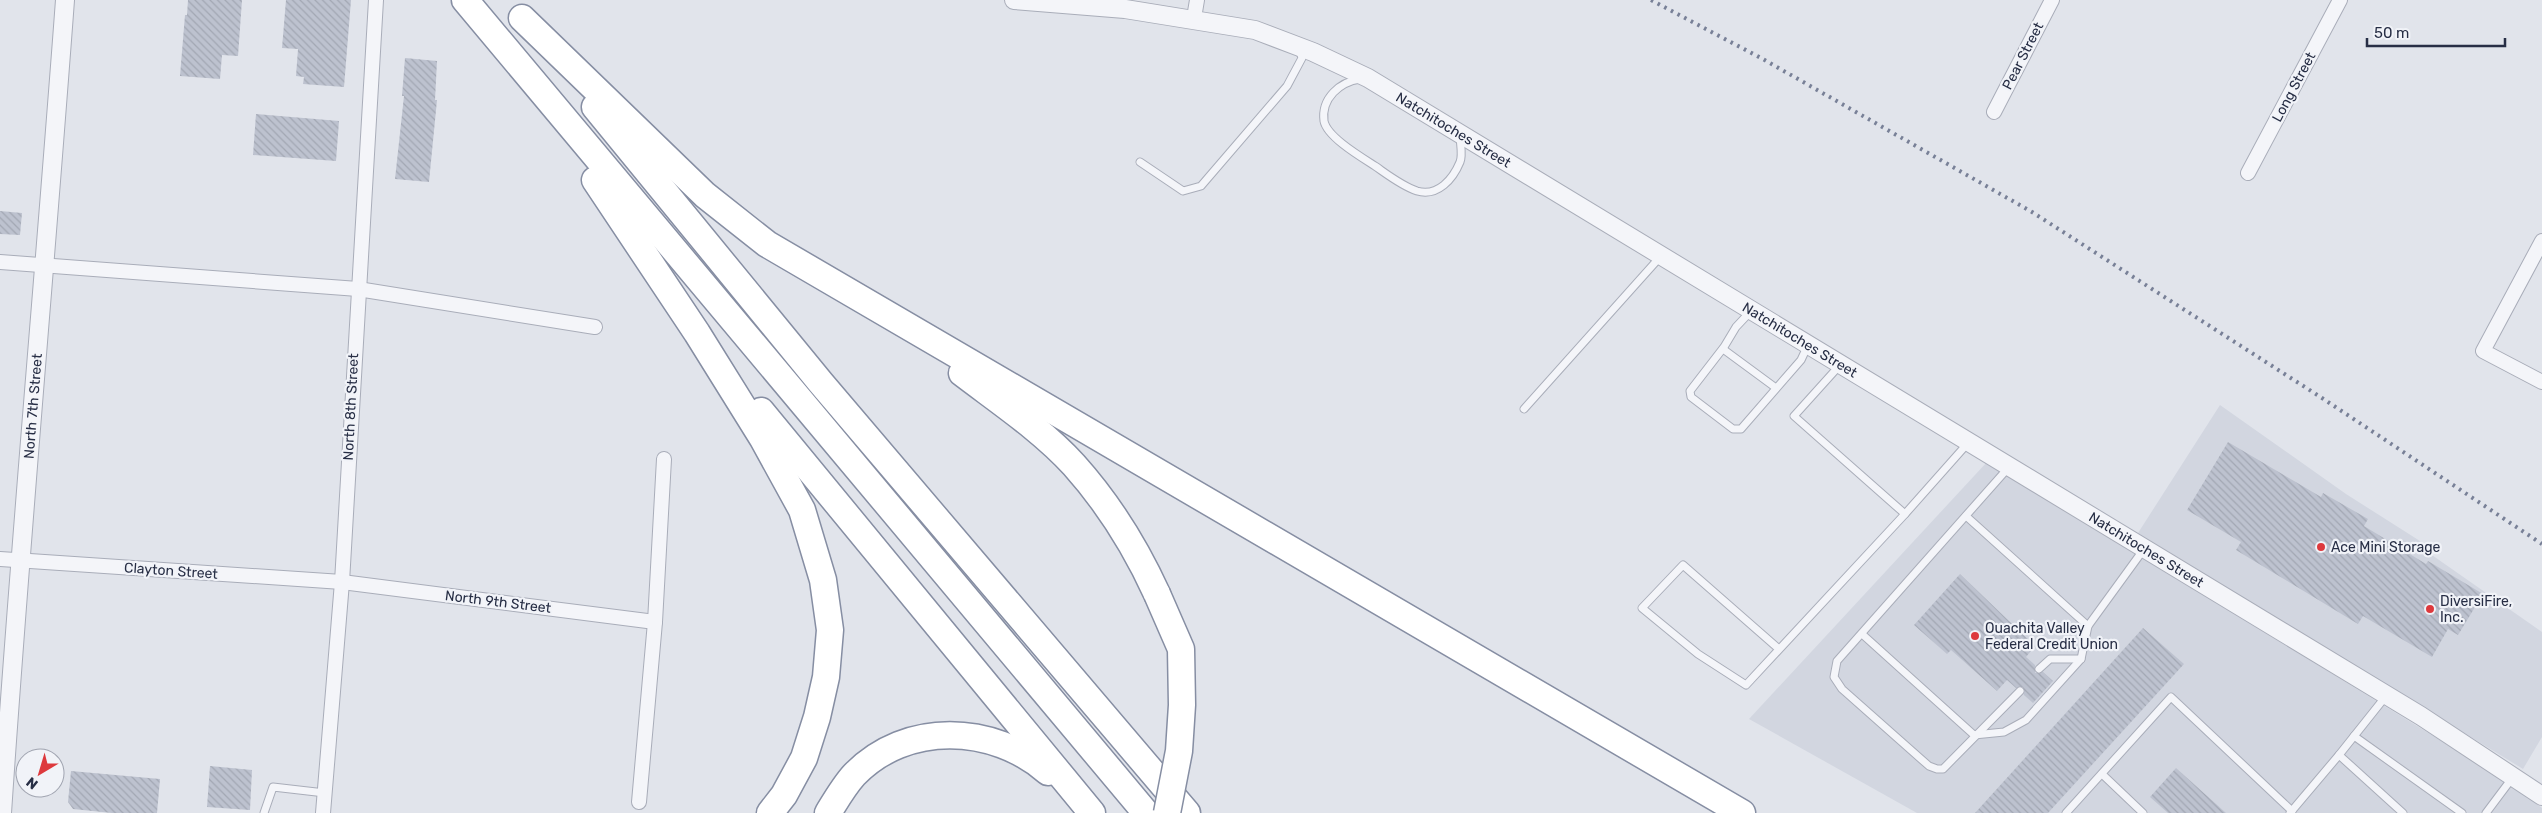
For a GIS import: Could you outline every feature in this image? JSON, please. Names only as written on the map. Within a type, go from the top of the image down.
[{"type":"highway","points":[[465,0],[524,73],[1146,813]]},
{"type":"highway","points":[[514,9],[705,195],[767,244],[954,368],[1030,425],[1074,465],[1112,514],[1140,557],[1181,649],[1182,705],[1179,751],[1167,813]]},
{"type":"highway","points":[[514,9],[821,383],[1187,813]]},
{"type":"highway","points":[[524,73],[697,333],[763,439],[802,510],[823,580],[830,630],[826,676],[818,717],[804,758],[784,795],[770,813]]},
{"type":"highway","points":[[767,244],[1742,813]]},
{"type":"highway","points":[[697,333],[1090,813]]},
{"type":"highway","points":[[828,813],[855,775],[896,745],[949,734],[982,738],[1008,746],[1038,764],[1090,813]]},
{"type":"street","name":"North 7th Street","points":[[2,813],[19,560],[45,265],[65,0]]},
{"type":"street","name":"North 8th Street","points":[[323,813],[342,582],[376,0]]},
{"type":"street","name":"Natchitoches Street","points":[[1014,0],[1125,9],[1194,18],[1256,30],[1299,46],[1368,78],[2387,695],[2542,796]]},
{"type":"street","points":[[1194,18],[1198,0]]},
{"type":"street","name":"Pear Street","points":[[1994,112],[2052,0]]},
{"type":"street","name":"Long Street","points":[[2248,173],[2340,0]]},
{"type":"street","points":[[2542,241],[2483,350],[2542,382]]},
{"type":"street","points":[[0,262],[358,289],[595,327]]},
{"type":"street","points":[[639,802],[655,622],[664,458]]},
{"type":"street","name":"Clayton Street","points":[[0,559],[342,582]]},
{"type":"street","name":"North 9th Street","points":[[342,582],[655,622]]},
{"type":"lane","points":[[1140,162],[1183,191],[1201,186],[1287,86],[1302,58],[1299,46]]},
{"type":"lane","points":[[1368,78],[1349,81],[1333,91],[1326,108],[1324,121],[1333,136],[1405,186],[1419,192],[1434,192],[1447,184],[1461,160],[1460,134]]},
{"type":"lane","points":[[1524,409],[1661,256]]},
{"type":"lane","points":[[1752,311],[1736,327],[1723,349],[1690,391],[1691,397],[1733,430],[1741,430],[1801,360],[1808,345]]},
{"type":"lane","points":[[1723,349],[1776,388]]},
{"type":"lane","points":[[1840,365],[1794,416],[1905,514]]},
{"type":"lane","points":[[1779,649],[1683,565],[1642,608],[1698,654],[1746,685],[1905,514],[1969,442]]},
{"type":"lane","points":[[2009,467],[1838,661],[1834,677],[1842,689],[1929,766],[1937,770],[1943,769],[1974,735],[2020,691]]},
{"type":"lane","points":[[1966,516],[2088,626]]},
{"type":"lane","points":[[1862,634],[1974,735],[2004,732],[2026,720],[2081,659],[2088,626],[2144,549]]},
{"type":"lane","points":[[2040,669],[2050,659],[2081,659]]},
{"type":"lane","points":[[2066,813],[2171,697],[2291,812],[2387,695]]},
{"type":"lane","points":[[2354,736],[2462,813]]},
{"type":"lane","points":[[2339,755],[2403,813]]},
{"type":"lane","points":[[2102,774],[2143,813]]},
{"type":"lane","points":[[2486,813],[2514,777]]},
{"type":"lane","points":[[264,813],[273,787],[325,793]]},
{"type":"shaded area","points":[[2220,405],[2346,494],[2420,541],[2429,553],[2542,632],[2542,737],[2523,769],[2138,533]]},
{"type":"shaded area","points":[[1987,462],[2435,737],[2526,796],[2542,808],[2542,813],[1917,813],[1749,719]]},
{"type":"building","points":[[188,0],[242,0],[238,56],[222,55],[220,79],[180,76]]},
{"type":"building","points":[[286,0],[351,0],[344,87],[303,84],[304,77],[296,76],[298,49],[282,48]]},
{"type":"building","points":[[405,58],[437,61],[435,100],[437,100],[429,182],[395,179],[404,96],[402,96]]},
{"type":"building","points":[[256,114],[339,121],[336,161],[253,155]]},
{"type":"building","points":[[0,211],[22,213],[20,235],[0,234]]},
{"type":"building","points":[[2228,442],[2321,497],[2323,493],[2368,519],[2364,526],[2426,564],[2428,561],[2483,594],[2458,635],[2448,629],[2432,657],[2363,616],[2358,624],[2236,550],[2241,542],[2187,510]]},
{"type":"building","name":"Ouachita Valley Federal Credit Union","points":[[1960,574],[2035,646],[2026,657],[2035,665],[2035,673],[2043,672],[2053,681],[2033,703],[2024,695],[2023,687],[2016,688],[2007,680],[1997,691],[1951,650],[1947,654],[1914,625]]},
{"type":"building","points":[[2143,628],[2184,664],[2048,813],[1975,813]]},
{"type":"building","points":[[210,766],[252,770],[250,810],[207,807]]},
{"type":"building","points":[[2176,768],[2226,813],[2168,813],[2150,797]]},
{"type":"building","points":[[71,771],[160,779],[157,813],[112,813],[73,809],[68,802]]},
{"type":"railway","points":[[1651,0],[1761,58],[2032,212],[2322,398],[2542,544]]},
{"type":"place","name":"Ace Mini Storage","points":[[2321,547]]},
{"type":"place","name":"DiversiFire, Inc.","points":[[2430,609]]},
{"type":"place","name":"Ouachita Valley Federal Credit Union","points":[[1975,636]]}]
